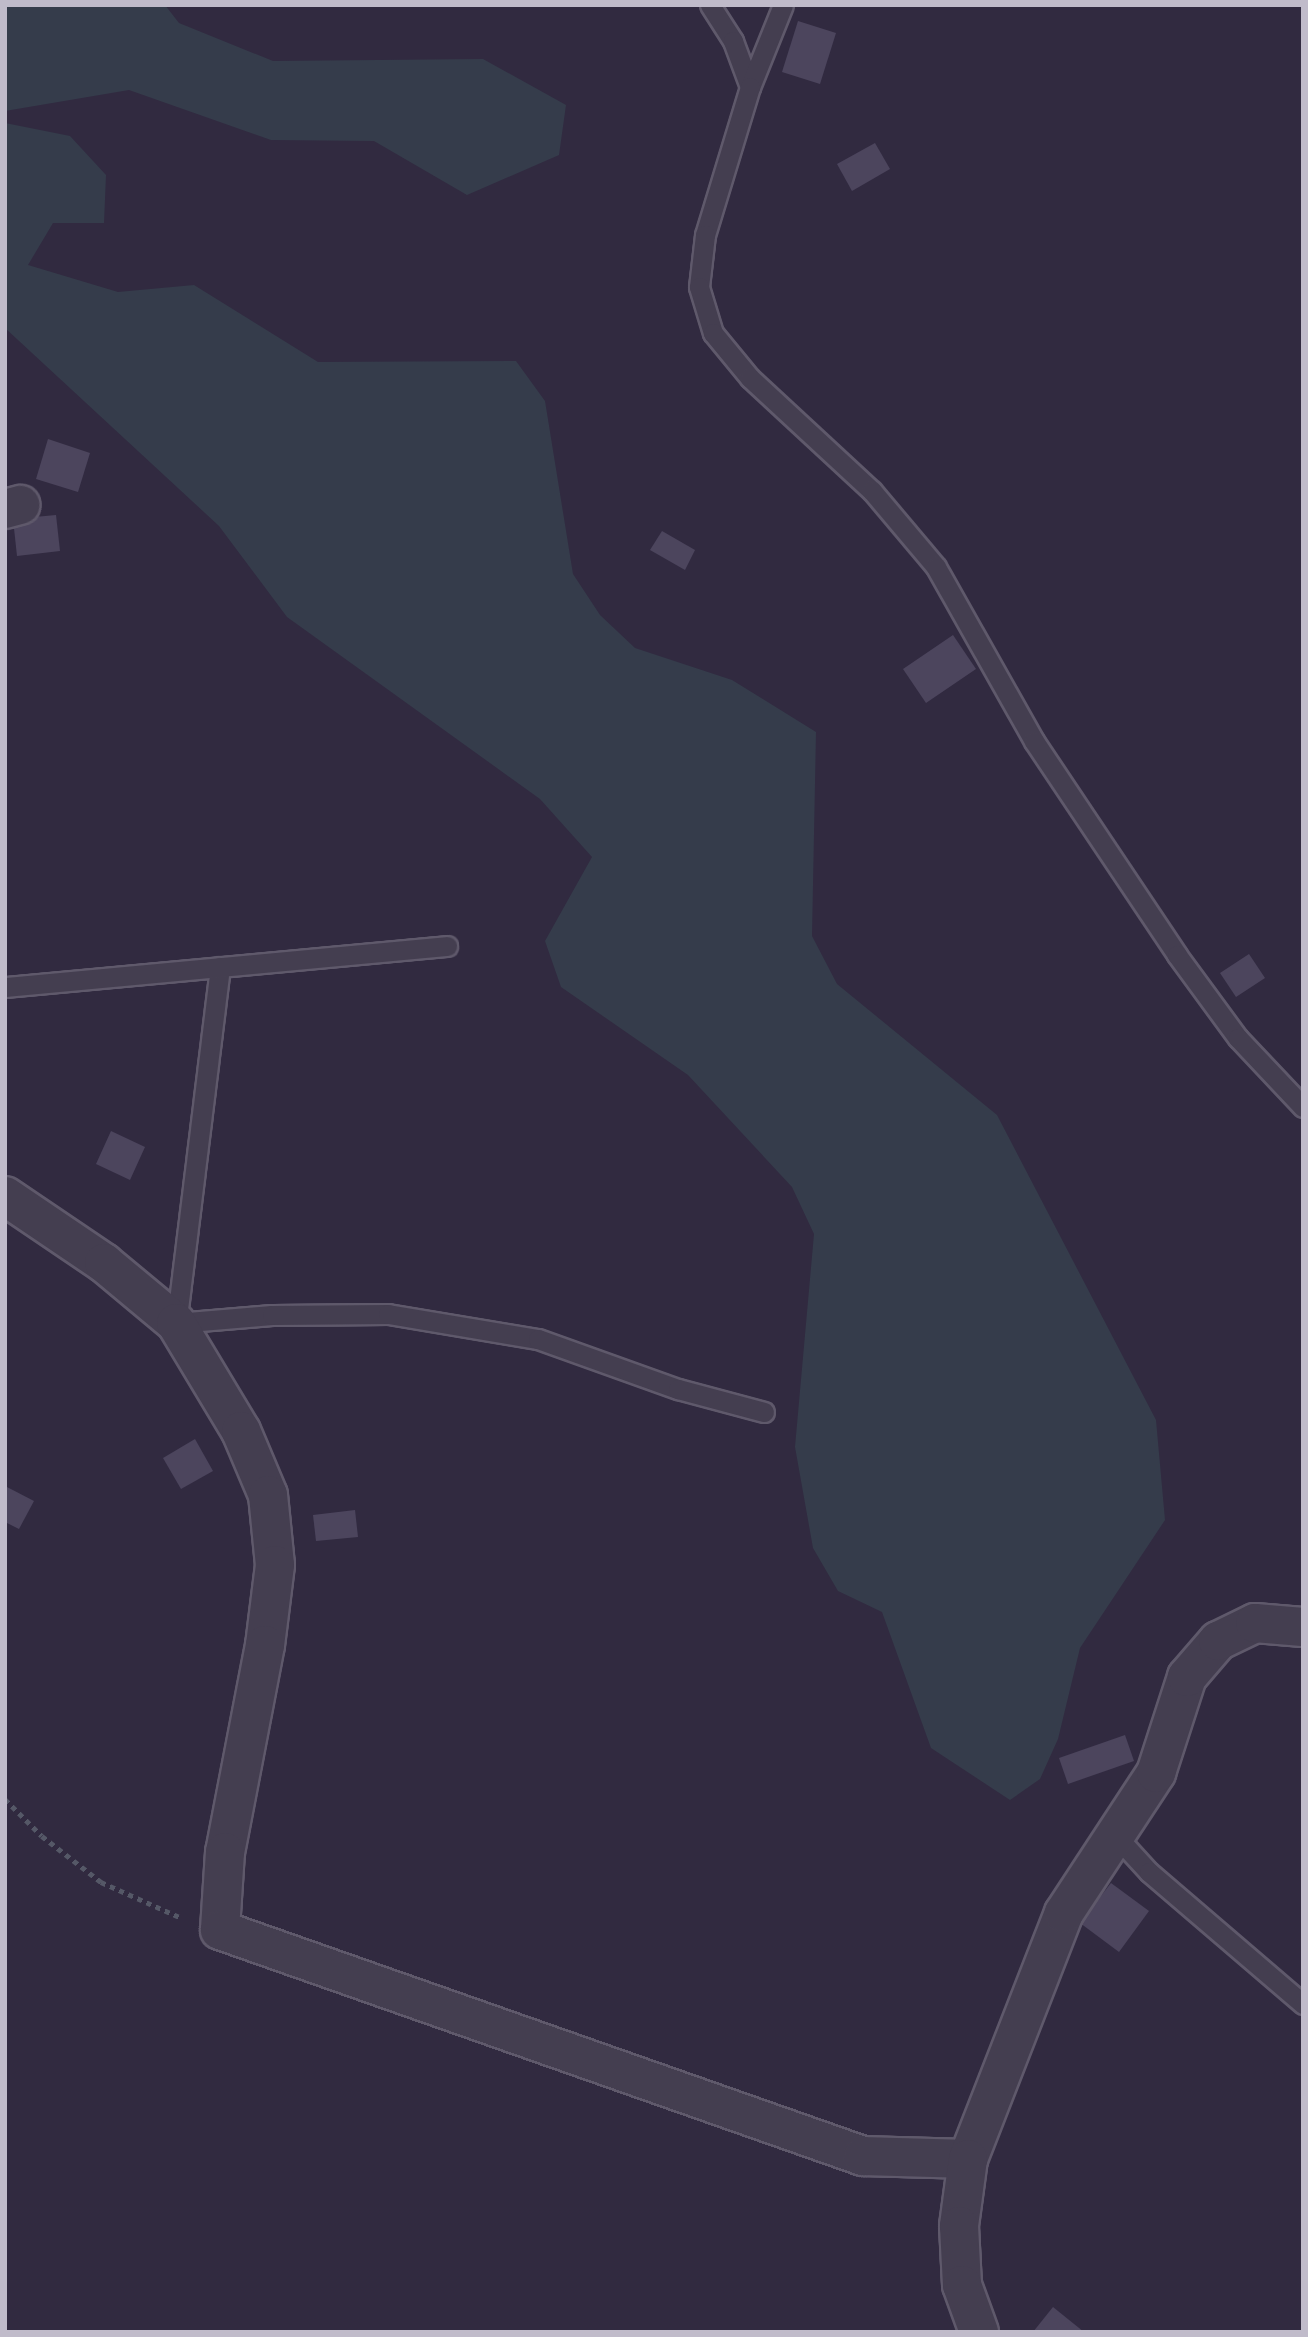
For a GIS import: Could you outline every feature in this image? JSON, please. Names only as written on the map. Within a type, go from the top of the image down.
[{"type":"street","points":[[5,1196],[104,1263],[176,1323],[241,1431],[268,1495],[275,1565],[265,1645],[225,1852],[220,1930],[863,2156],[968,2159]]},
{"type":"street","points":[[979,2332],[962,2285],[959,2226],[968,2159],[1064,1913],[1156,1773],[1187,1677],[1218,1641],[1255,1623],[1303,1627]]},
{"type":"lane","points":[[710,5],[733,41],[750,87]]},
{"type":"lane","points":[[783,5],[750,87],[705,235],[699,286],[713,333],[750,378],[872,491],[936,566],[1034,741],[1177,955],[1238,1038],[1303,1107]]},
{"type":"lane","points":[[5,987],[447,946]]},
{"type":"lane","points":[[220,967],[176,1323],[272,1315],[388,1314],[538,1339],[678,1389],[764,1412]]},
{"type":"lane","points":[[1116,1836],[1149,1872],[1303,2004]]},
{"type":"path","points":[[5,1799],[42,1836],[101,1882],[185,1920],[220,1930]]},
{"type":"shaded area","points":[[5,5],[165,5],[179,23],[273,61],[483,59],[566,105],[559,155],[467,195],[374,141],[271,140],[129,90],[5,111]]},
{"type":"shaded area","points":[[5,123],[70,136],[106,175],[104,223],[53,223],[28,265],[118,292],[194,285],[318,362],[516,361],[545,401],[573,574],[600,615],[635,648],[732,680],[816,732],[812,936],[837,984],[997,1115],[1156,1420],[1165,1520],[1080,1648],[1058,1739],[1040,1779],[1010,1800],[931,1748],[882,1612],[838,1591],[813,1548],[795,1447],[814,1234],[792,1187],[688,1075],[561,987],[545,941],[592,857],[540,799],[287,617],[219,526],[5,328]]},
{"type":"building","points":[[798,21],[836,33],[820,84],[782,72]]},
{"type":"building","points":[[875,143],[890,169],[852,191],[837,164]]},
{"type":"building","points":[[48,439],[90,453],[78,492],[36,479]]},
{"type":"building","points":[[56,515],[60,551],[17,556],[13,519]]},
{"type":"building","points":[[662,531],[695,550],[685,570],[650,550]]},
{"type":"building","points":[[953,635],[976,669],[926,703],[903,669]]},
{"type":"building","points":[[1249,954],[1265,978],[1236,997],[1220,973]]},
{"type":"building","points":[[111,1131],[145,1147],[130,1180],[96,1164]]},
{"type":"building","points":[[195,1439],[213,1471],[181,1489],[163,1458]]},
{"type":"building","points":[[5,1486],[34,1501],[19,1529],[5,1522]]},
{"type":"building","points":[[355,1510],[358,1537],[316,1541],[313,1515]]},
{"type":"building","points":[[1125,1735],[1134,1761],[1068,1784],[1059,1758]]},
{"type":"building","points":[[1111,1883],[1149,1911],[1119,1952],[1080,1923]]},
{"type":"building","points":[[1053,2307],[1084,2332],[1033,2332]]}]
